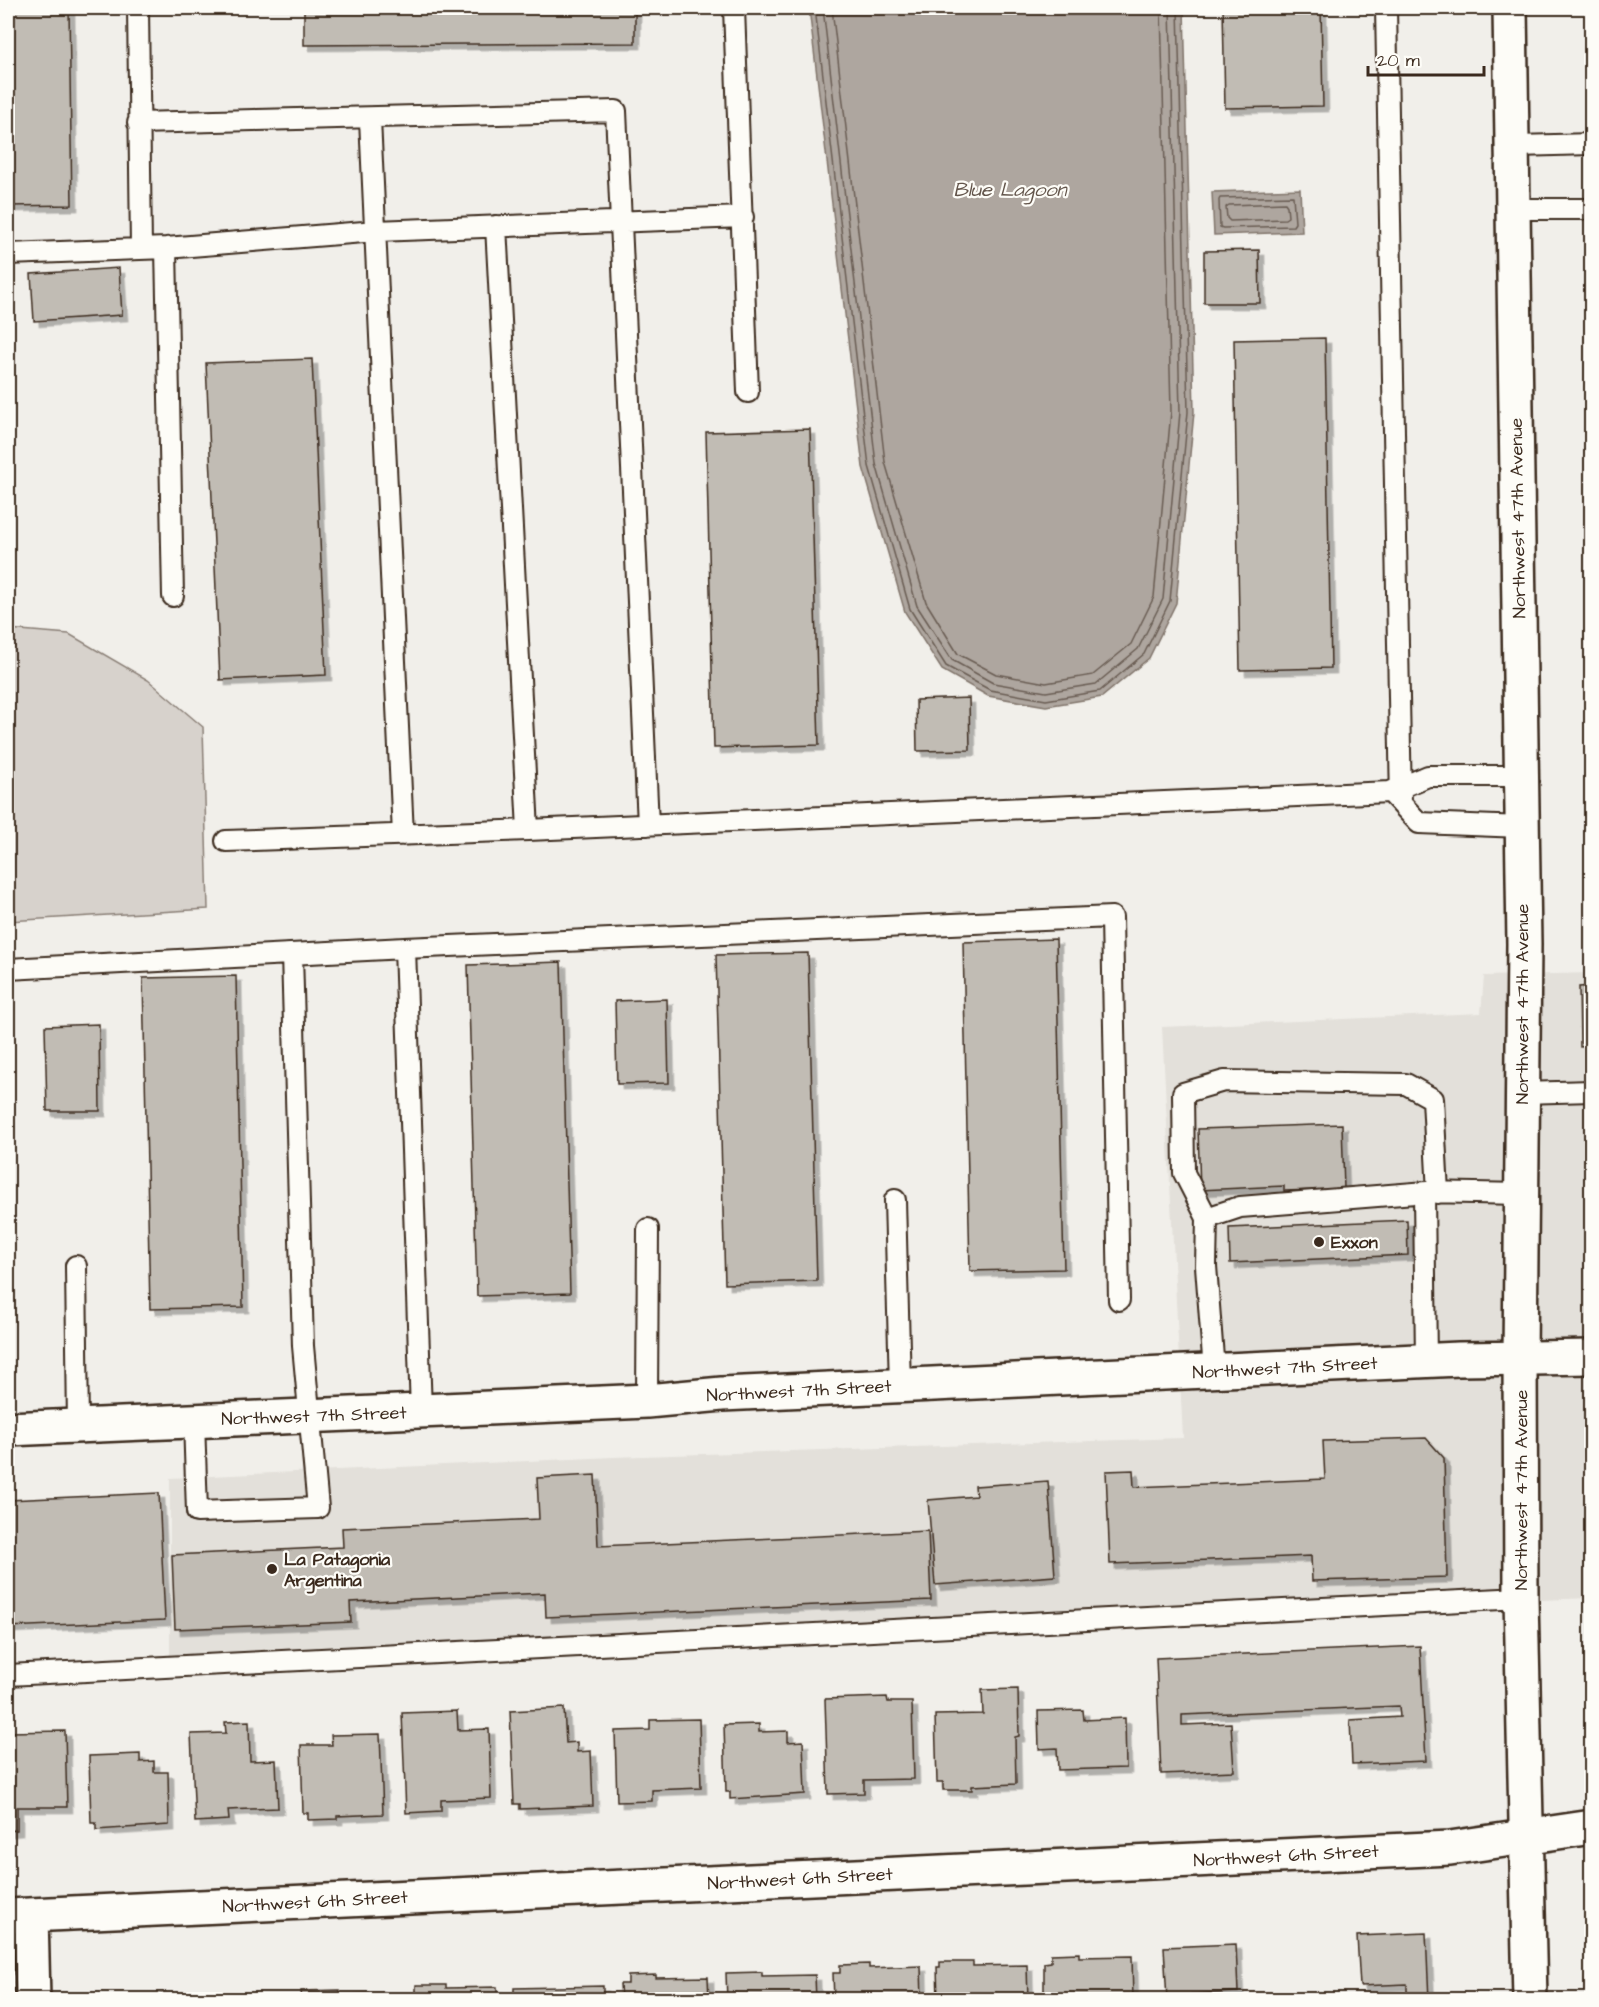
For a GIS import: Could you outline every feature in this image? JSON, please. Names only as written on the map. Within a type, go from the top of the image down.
[{"type":"street","name":"Northwest 47th Avenue","points":[[1510,8],[1524,944],[1520,1357],[1521,1598],[1530,2000]]},
{"type":"street","name":"Northwest 7th Street","points":[[8,1429],[647,1401],[722,1394],[1426,1361],[1592,1357]]},
{"type":"street","name":"Northwest 6th Street","points":[[19,1916],[1450,1848],[1592,1827]]},
{"type":"street","points":[[19,1916],[33,2000]]},
{"type":"lane","points":[[138,8],[141,248]]},
{"type":"lane","points":[[734,8],[748,392]]},
{"type":"lane","points":[[1386,8],[1397,794],[1419,823],[1522,827]]},
{"type":"lane","points":[[138,123],[370,119],[616,111],[623,223],[648,825]]},
{"type":"lane","points":[[370,119],[404,835]]},
{"type":"lane","points":[[1513,146],[1592,144]]},
{"type":"lane","points":[[1514,209],[1592,209]]},
{"type":"lane","points":[[8,255],[166,248],[376,231],[743,218]]},
{"type":"lane","points":[[496,226],[528,830]]},
{"type":"lane","points":[[166,248],[173,596]]},
{"type":"lane","points":[[226,841],[1397,794],[1428,776],[1521,776]]},
{"type":"lane","points":[[8,969],[405,948],[1112,917],[1119,1300]]},
{"type":"lane","points":[[405,948],[422,1411]]},
{"type":"lane","points":[[194,1421],[197,1512],[318,1508],[302,1332],[292,954]]},
{"type":"lane","points":[[1214,1371],[1206,1266],[1207,1218],[1184,1173],[1183,1093],[1224,1081],[1406,1084],[1432,1099],[1426,1361]]},
{"type":"lane","points":[[1522,1093],[1592,1091]]},
{"type":"lane","points":[[1207,1218],[1239,1208],[1431,1193],[1521,1194]]},
{"type":"lane","points":[[895,1200],[900,1386]]},
{"type":"lane","points":[[647,1401],[648,1229]]},
{"type":"lane","points":[[76,1266],[78,1426]]},
{"type":"lane","points":[[8,1676],[1521,1598]]},
{"type":"shaded area","points":[[8,629],[69,634],[148,680],[203,727],[208,909],[8,921]]},
{"type":"shaded area","points":[[1591,973],[1591,1598],[170,1655],[170,1478],[613,1457],[1183,1438],[1162,1027],[1481,1013],[1484,976]]},
{"type":"water","name":"Blue Lagoon","points":[[809,8],[1184,8],[1194,412],[1176,603],[1149,658],[1102,697],[1046,706],[988,696],[942,670],[905,612],[863,467]]},
{"type":"water","points":[[1300,189],[1302,232],[1214,235],[1212,192]]},
{"type":"building","points":[[8,8],[69,8],[72,205],[8,206]]},
{"type":"building","points":[[304,8],[635,8],[635,43],[304,45]]},
{"type":"building","points":[[1223,8],[1321,8],[1323,106],[1225,108]]},
{"type":"building","points":[[1259,250],[1260,303],[1204,303],[1204,251]]},
{"type":"building","points":[[119,268],[122,315],[34,321],[31,274]]},
{"type":"building","points":[[1325,338],[1331,668],[1240,670],[1234,340]]},
{"type":"building","points":[[312,359],[326,675],[220,680],[206,363]]},
{"type":"building","points":[[810,429],[819,745],[714,748],[706,432]]},
{"type":"building","points":[[969,698],[970,750],[917,751],[916,700]]},
{"type":"building","points":[[1056,939],[1064,1269],[970,1271],[963,942]]},
{"type":"building","points":[[808,953],[817,1281],[725,1284],[716,955]]},
{"type":"building","points":[[561,962],[570,1293],[477,1296],[468,965]]},
{"type":"building","points":[[236,976],[243,1307],[150,1309],[143,978]]},
{"type":"building","points":[[1592,986],[1592,1046],[1580,1047],[1579,987]]},
{"type":"building","points":[[667,999],[669,1083],[617,1084],[615,1001]]},
{"type":"building","points":[[99,1024],[100,1111],[47,1111],[45,1026]]},
{"type":"building","points":[[1342,1124],[1344,1189],[1284,1191],[1284,1186],[1200,1190],[1198,1129]]},
{"type":"building","name":"Exxon","points":[[1407,1220],[1408,1255],[1230,1263],[1229,1228]]},
{"type":"building","points":[[1426,1438],[1444,1458],[1447,1577],[1312,1581],[1311,1556],[1110,1564],[1106,1471],[1133,1470],[1134,1487],[1325,1479],[1323,1441]]},
{"type":"building","points":[[595,1475],[598,1546],[928,1531],[931,1600],[546,1617],[545,1593],[350,1602],[351,1622],[175,1629],[172,1555],[343,1547],[342,1528],[539,1519],[537,1478]]},
{"type":"building","points":[[1048,1481],[1055,1576],[935,1585],[928,1500],[976,1496],[975,1486]]},
{"type":"building","points":[[159,1493],[165,1620],[8,1627],[8,1500]]},
{"type":"building","points":[[1420,1646],[1426,1761],[1352,1764],[1350,1720],[1400,1717],[1399,1706],[1182,1715],[1182,1725],[1231,1723],[1234,1771],[1161,1774],[1156,1658]]},
{"type":"building","points":[[1018,1689],[1019,1736],[1015,1737],[1016,1784],[972,1786],[972,1790],[943,1790],[943,1782],[937,1782],[935,1715],[983,1714],[982,1690]]},
{"type":"building","points":[[887,1697],[888,1702],[912,1702],[914,1779],[864,1780],[864,1793],[828,1794],[825,1699]]},
{"type":"building","points":[[564,1708],[566,1743],[577,1742],[577,1752],[591,1751],[593,1806],[520,1809],[520,1804],[514,1804],[510,1711]]},
{"type":"building","points":[[1083,1710],[1084,1720],[1125,1718],[1126,1768],[1058,1770],[1057,1748],[1039,1749],[1038,1711]]},
{"type":"building","points":[[457,1711],[458,1730],[489,1729],[491,1798],[441,1800],[441,1811],[406,1813],[402,1713]]},
{"type":"building","points":[[699,1719],[701,1788],[652,1790],[652,1801],[617,1802],[615,1731],[650,1730],[650,1720]]},
{"type":"building","points":[[249,1721],[250,1761],[276,1760],[278,1808],[228,1810],[229,1820],[195,1822],[191,1734],[226,1733],[225,1722]]},
{"type":"building","points":[[759,1724],[759,1732],[788,1731],[788,1742],[803,1741],[805,1794],[730,1799],[730,1792],[726,1792],[724,1725]]},
{"type":"building","points":[[65,1731],[67,1807],[17,1807],[17,1830],[8,1831],[8,1732]]},
{"type":"building","points":[[380,1734],[383,1814],[308,1820],[308,1813],[303,1813],[301,1745],[332,1745],[331,1735]]},
{"type":"building","points":[[140,1754],[140,1762],[154,1761],[154,1772],[168,1772],[169,1825],[96,1830],[96,1823],[91,1823],[89,1756]]},
{"type":"building","points":[[1426,1933],[1429,2000],[1278,2000],[1407,1994],[1407,1984],[1360,1986],[1357,1936]]},
{"type":"building","points":[[1236,1944],[1238,1992],[1191,1994],[1191,2000],[1167,2000],[1164,1947]]},
{"type":"building","points":[[1079,1953],[1079,1957],[1132,1956],[1133,2000],[1044,2000],[1044,1963],[1051,1962],[1051,1954]]},
{"type":"building","points":[[940,1962],[973,1962],[973,1966],[1027,1965],[1028,2000],[938,2000],[937,1967],[940,1967]]},
{"type":"building","points":[[869,1964],[869,1968],[921,1966],[922,2000],[834,2000],[833,1973],[840,1973],[840,1965]]},
{"type":"building","points":[[762,1972],[762,1976],[815,1975],[816,2000],[727,2000],[726,1973]]},
{"type":"building","points":[[656,1975],[656,1978],[708,1977],[709,2000],[621,2000],[620,1984],[628,1984],[628,1976]]},
{"type":"building","points":[[416,1985],[446,1985],[446,1988],[497,1987],[497,2000],[407,2000],[407,1994],[416,1993]]},
{"type":"building","points":[[603,1986],[603,2000],[514,2000],[514,1988]]},
{"type":"building","points":[[340,1990],[340,1994],[391,1993],[391,2000],[302,2000],[301,1991]]},
{"type":"building","points":[[172,1994],[172,1998],[176,2000],[97,2000],[145,1998],[145,1995]]},
{"type":"building","points":[[232,1995],[233,1999],[285,1998],[285,2000],[204,2000],[204,1996]]},
{"type":"place","name":"Exxon","points":[[1319,1242]]},
{"type":"place","name":"La Patagonia Argentina","points":[[272,1569]]}]
